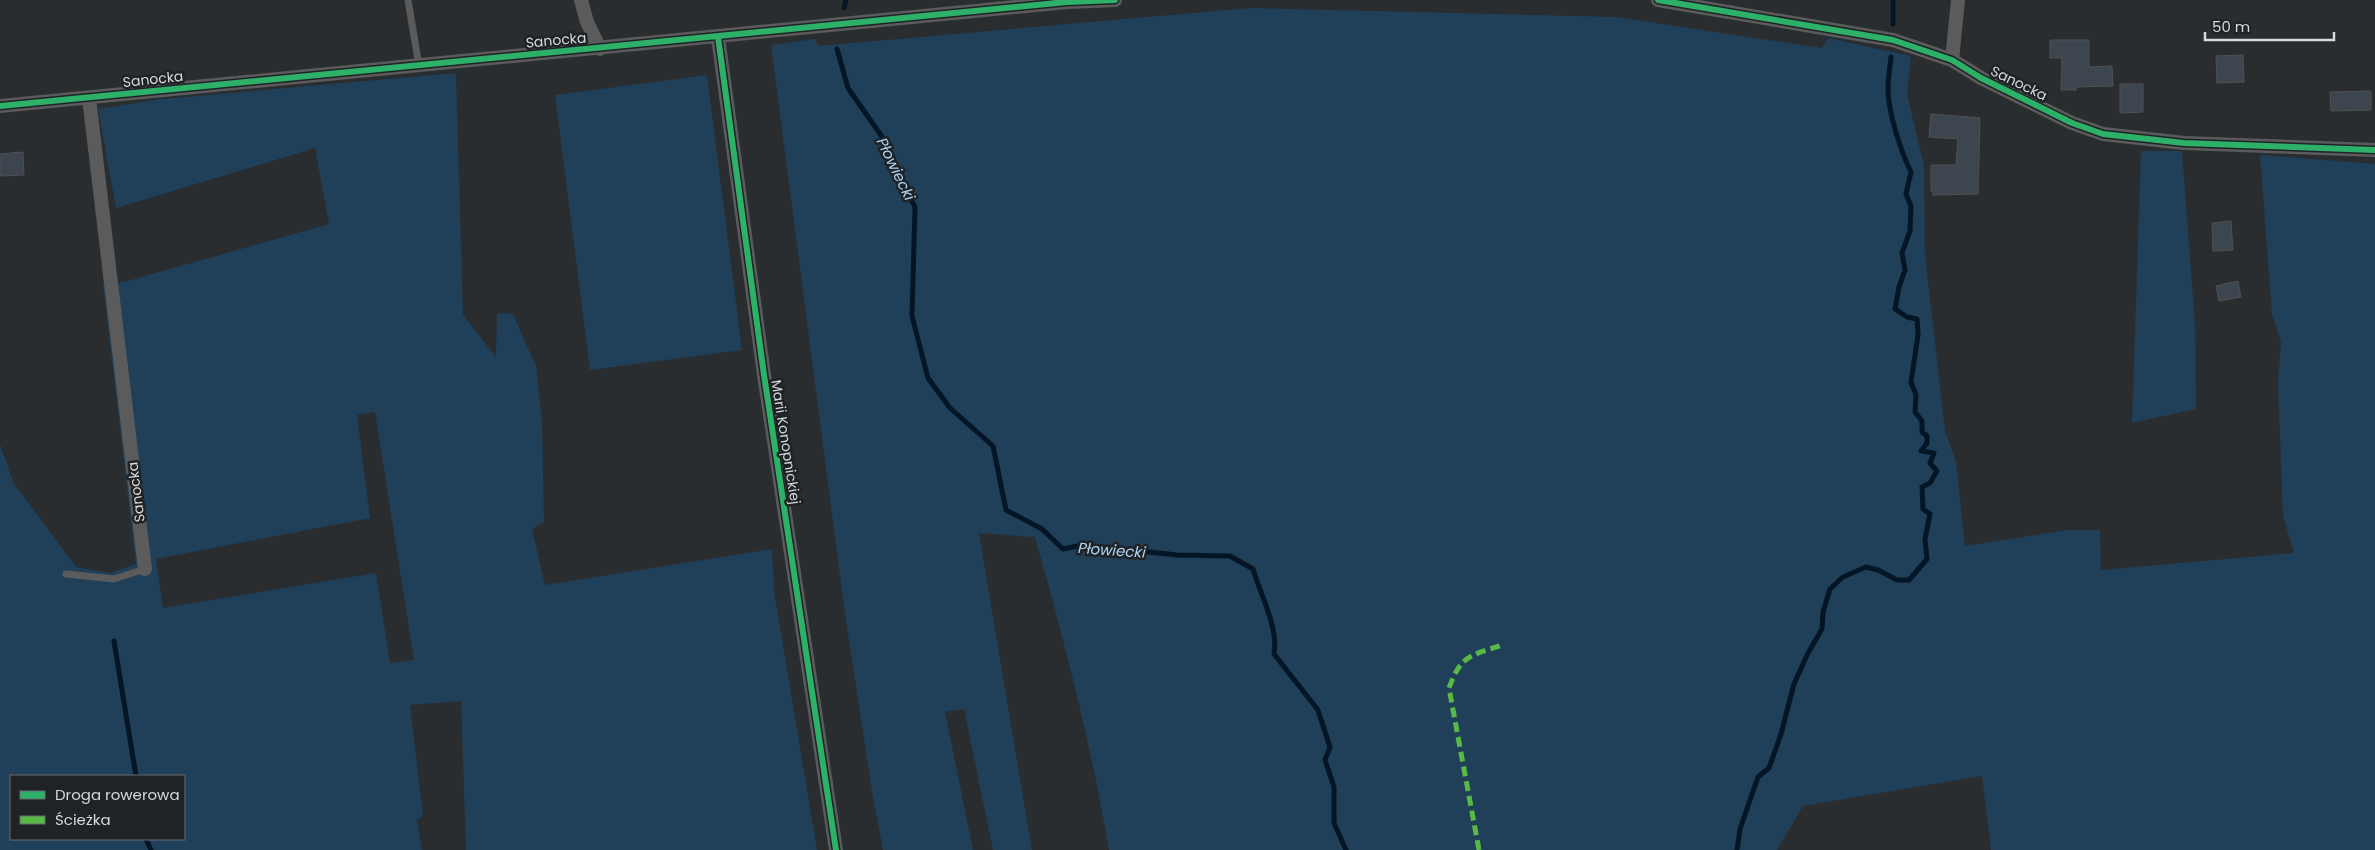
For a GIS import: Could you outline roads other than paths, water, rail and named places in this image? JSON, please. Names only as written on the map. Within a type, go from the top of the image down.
[{"type":"street","points":[[581,0],[587,22],[600,49]]},
{"type":"street","name":"Sanocka","points":[[0,106],[600,49],[995,5],[1115,0]]},
{"type":"street","name":"Sanocka","points":[[1658,0],[1893,40],[1952,60],[1981,78],[2072,123],[2103,134],[2184,143],[2375,150]]},
{"type":"street","points":[[1952,60],[1958,0]]},
{"type":"street","name":"Marii Konopnickiej","points":[[718,37],[764,375],[836,850]]},
{"type":"street","name":"Sanocka","points":[[89,98],[145,569]]},
{"type":"lane","points":[[408,0],[418,66]]},
{"type":"lane","name":"Sanocka","points":[[66,574],[114,580],[145,569]]},
{"type":"waterway","name":"Płowiecki","points":[[844,8],[846,0]]},
{"type":"waterway","points":[[1893,0],[1893,24]]},
{"type":"waterway","name":"Płowiecki","points":[[837,49],[848,88],[887,144],[901,181],[915,207],[912,316],[928,378],[950,408],[993,446],[1006,510],[1042,529],[1063,549],[1082,545],[1177,555],[1230,556],[1253,569],[1274,633],[1274,654],[1318,710],[1330,747],[1325,760],[1334,787],[1334,823],[1346,850]]},
{"type":"waterway","points":[[1737,850],[1740,829],[1758,777],[1769,768],[1781,734],[1794,684],[1808,653],[1822,629],[1823,612],[1830,589],[1843,577],[1866,567],[1878,570],[1897,580],[1909,580],[1927,559],[1925,539],[1930,514],[1923,509],[1922,487],[1930,483],[1937,471],[1930,463],[1934,453],[1921,451],[1927,443],[1927,436],[1922,432],[1922,421],[1915,412],[1916,395],[1911,382],[1918,335],[1917,319],[1907,317],[1895,309],[1899,287],[1905,270],[1902,253],[1910,231],[1911,206],[1906,194],[1911,172],[1899,143],[1890,109],[1888,89],[1891,57]]},
{"type":"waterway","points":[[114,641],[136,775]]},
{"type":"waterway","points":[[146,840],[151,850]]}]
